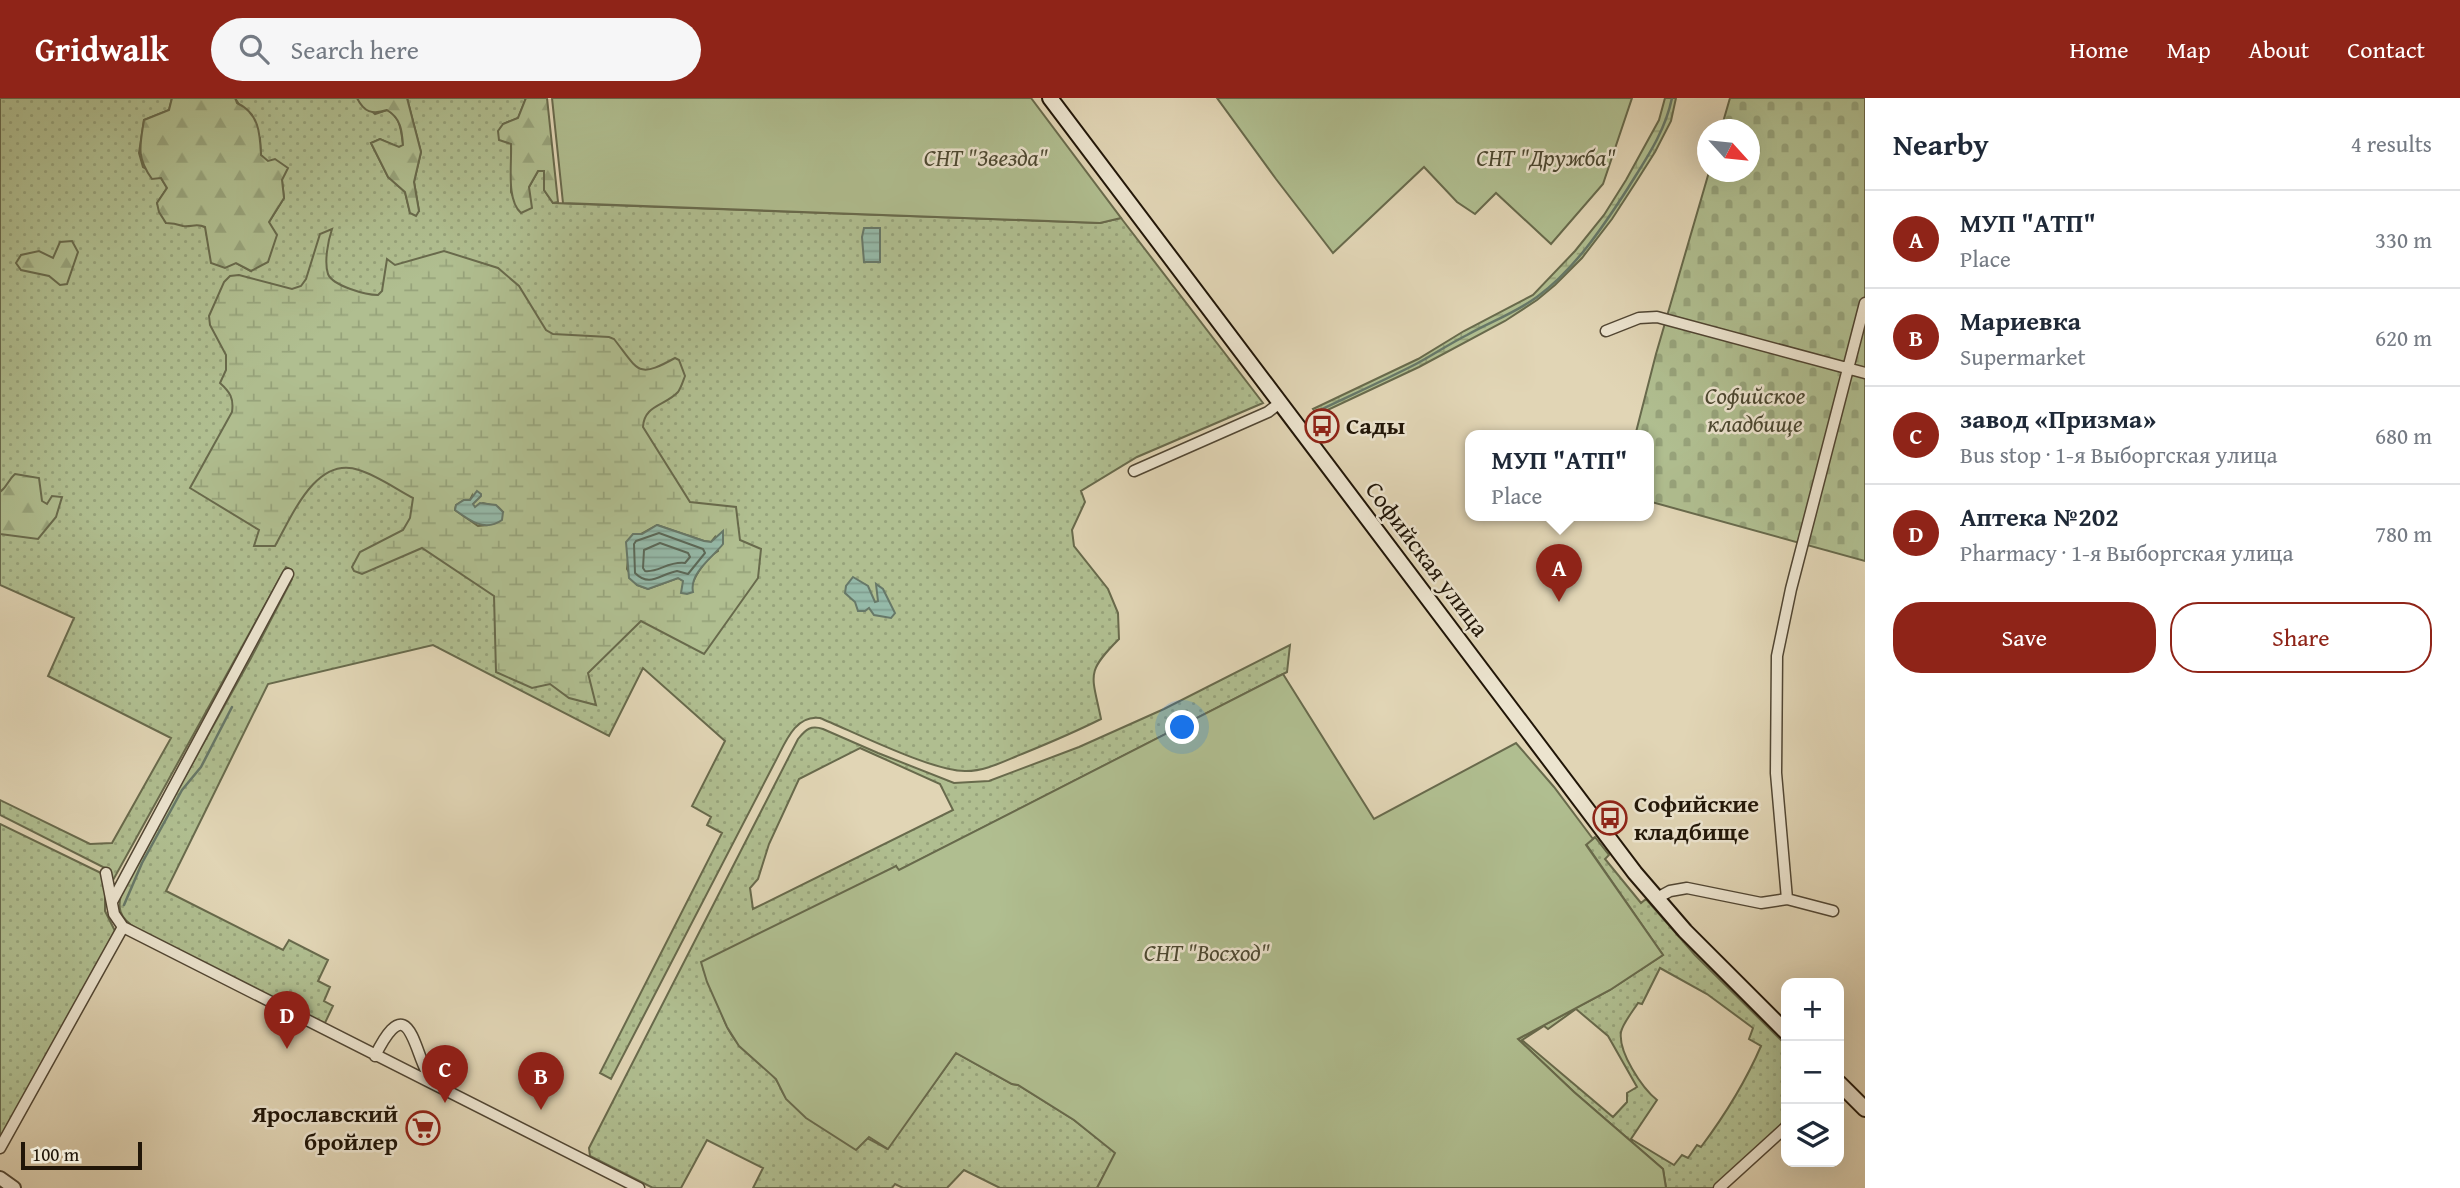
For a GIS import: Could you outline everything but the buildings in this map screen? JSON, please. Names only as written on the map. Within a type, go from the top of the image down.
[{"type":"main road","name":"Софийская улица","points":[[1050,98],[1604,832],[1690,936],[1781,1027]]},
{"type":"main road","points":[[1844,1088],[1865,1109]]},
{"type":"street","points":[[1787,899],[1776,773],[1777,656],[1791,589],[1865,303]]},
{"type":"street","points":[[1606,331],[1639,318],[1657,317],[1865,373]]},
{"type":"street","points":[[1134,471],[1268,412],[1281,402]]},
{"type":"street","points":[[113,900],[288,574]]},
{"type":"street","points":[[106,873],[116,919],[123,927],[639,1188]]},
{"type":"street","points":[[1657,898],[1670,891],[1687,888],[1761,903],[1787,899],[1833,911]]},
{"type":"street","points":[[0,1148],[123,927]]},
{"type":"street","points":[[375,1056],[390,1030],[396,1027],[406,1028],[414,1034],[426,1073],[439,1086]]},
{"type":"street","points":[[1719,1188],[1781,1132]]},
{"type":"street","points":[[0,1178],[14,1188]]},
{"type":"green space","points":[[0,98],[172,98],[169,110],[144,120],[139,153],[143,167],[161,178],[167,188],[157,203],[166,223],[185,226],[198,224],[205,227],[236,263],[251,271],[269,222],[284,198],[282,180],[261,155],[260,138],[235,98],[357,98],[375,114],[387,110],[392,113],[401,129],[403,145],[399,148],[380,139],[371,143],[388,177],[405,192],[410,213],[419,211],[414,182],[421,152],[407,98],[526,98],[518,118],[503,124],[511,144],[511,192],[516,203],[538,171],[544,171],[544,190],[553,203],[1100,223],[1121,218],[1263,403],[1137,457],[1081,491],[1085,502],[1072,530],[1074,546],[1108,589],[1118,613],[1119,639],[1096,667],[1094,675],[1101,719],[995,765],[966,771],[934,765],[820,718],[811,718],[797,726],[782,749],[611,1079],[600,1073],[722,833],[707,825],[711,817],[692,806],[725,741],[643,668],[609,736],[433,645],[268,684],[166,891],[283,950],[289,940],[328,960],[318,981],[330,987],[324,1001],[333,1006],[324,1025],[137,929],[126,921],[120,907],[123,888],[251,658],[292,579],[292,570],[286,567],[112,882],[107,869],[0,815],[0,800],[90,844],[112,843],[171,738],[48,676],[74,618],[0,585],[0,534],[47,504],[6,488],[0,492]]},
{"type":"green space","points":[[172,98],[235,98],[237,103],[250,112],[257,124],[261,155],[268,161],[275,159],[288,168],[282,180],[284,198],[269,222],[277,235],[268,262],[251,271],[236,263],[225,268],[211,263],[205,227],[166,223],[159,212],[157,203],[167,188],[161,178],[152,179],[143,164],[141,137],[144,120],[169,110]]},
{"type":"green space","points":[[357,98],[407,98],[421,152],[414,182],[419,211],[416,216],[410,213],[405,192],[388,177],[371,143],[380,139],[399,147],[403,145],[398,121],[387,110],[373,112],[366,109]]},
{"type":"green space","points":[[526,98],[547,98],[558,202],[553,203],[544,190],[544,171],[538,171],[529,187],[532,208],[521,213],[513,200],[511,144],[499,140],[498,131],[503,124],[518,118]]},
{"type":"green space","name":"СНТ \"Звезда\"","points":[[552,98],[1031,98],[1121,218],[1100,223],[563,203]]},
{"type":"green space","name":"СНТ \"Дружба\"","points":[[1217,98],[1632,98],[1603,184],[1551,244],[1496,193],[1475,214],[1457,202],[1424,167],[1333,253]]},
{"type":"green space","points":[[1665,98],[1676,98],[1671,121],[1655,152],[1612,219],[1582,258],[1555,285],[1505,321],[1419,367],[1317,415],[1313,409],[1418,359],[1533,295],[1575,251],[1604,215],[1659,120]]},
{"type":"green space","name":"Софийское кладбище","points":[[1730,98],[1865,98],[1865,561],[1654,503],[1654,430],[1637,430],[1706,182],[1760,182],[1760,119],[1724,119]]},
{"type":"green space","points":[[332,229],[326,258],[328,274],[336,282],[350,289],[378,295],[382,291],[387,259],[395,265],[444,251],[498,268],[519,286],[546,330],[553,334],[609,337],[614,339],[634,365],[646,370],[675,358],[679,360],[685,376],[680,389],[673,397],[647,414],[643,427],[690,502],[736,507],[740,540],[761,549],[758,578],[704,654],[641,621],[588,673],[596,705],[569,698],[550,684],[532,688],[496,672],[494,596],[422,548],[362,574],[354,571],[352,567],[360,552],[403,530],[410,518],[413,498],[359,470],[344,468],[330,471],[307,491],[275,546],[254,546],[259,530],[190,488],[232,412],[230,396],[220,383],[226,370],[226,355],[210,325],[209,316],[224,282],[230,276],[239,275],[292,289],[301,286],[306,279],[320,234]],"holes":[[[472,496],[475,508],[483,503],[498,507],[503,512],[488,525],[478,526],[455,510],[456,505],[470,500]],[[657,525],[704,541],[711,542],[715,537],[718,551],[702,566],[692,585],[683,585],[683,581],[678,578],[648,589],[637,585],[627,569],[628,559],[641,534]]]},
{"type":"green space","points":[[72,241],[78,252],[67,284],[60,285],[49,276],[21,270],[16,263],[21,255],[39,251],[53,258],[60,242]]},
{"type":"green space","points":[[15,474],[39,478],[42,501],[47,504],[52,496],[62,497],[56,517],[38,539],[0,534],[0,492]]},
{"type":"green space","points":[[1290,645],[1287,672],[898,871],[896,866],[721,1012],[738,1044],[767,1069],[789,1101],[887,1149],[956,1053],[1018,1085],[1074,1120],[1116,1153],[1097,1188],[1000,1188],[964,1170],[947,1188],[903,1188],[895,1184],[892,1188],[753,1188],[763,1168],[707,1140],[681,1188],[653,1188],[590,1156],[589,1148],[798,739],[806,730],[815,727],[823,729],[954,783],[989,781],[1079,747],[1164,709]],"holes":[[[860,748],[940,784],[953,810],[753,909],[750,888],[758,879],[769,844],[799,779]]]},
{"type":"green space","name":"СНТ \"Восход\"","points":[[1283,674],[1374,819],[1516,743],[1554,787],[1593,839],[1586,845],[1663,955],[1610,990],[1518,1039],[1663,1169],[1666,1188],[1097,1188],[1115,1153],[1074,1120],[1018,1085],[956,1053],[888,1149],[869,1137],[856,1150],[806,1118],[786,1099],[776,1079],[739,1046],[727,1027],[701,962],[896,866],[899,870]]},
{"type":"green space","points":[[0,824],[103,874],[105,911],[115,931],[0,1142]]},
{"type":"green space","points":[[1595,837],[1609,855],[1605,859],[1641,903],[1646,899],[1695,955],[1781,1040],[1781,1126],[1713,1188],[1666,1188],[1663,1169],[1518,1039],[1610,990],[1663,955],[1586,844]],"holes":[[[1660,968],[1707,994],[1753,1028],[1749,1039],[1761,1046],[1741,1086],[1710,1135],[1701,1147],[1697,1145],[1688,1158],[1682,1155],[1674,1165],[1631,1139],[1657,1100],[1632,1069],[1623,1049],[1621,1032],[1638,1003],[1642,1004]],[[1576,1009],[1608,1036],[1637,1087],[1627,1093],[1627,1102],[1613,1117],[1522,1040],[1544,1026],[1548,1029]]]},
{"type":"water","points":[[864,228],[880,228],[880,262],[864,262]]},
{"type":"water","points":[[477,491],[481,496],[473,504],[475,507],[480,503],[496,505],[503,512],[502,520],[490,525],[478,524],[455,510],[456,505],[470,500]]},
{"type":"water","points":[[657,525],[711,542],[723,531],[723,544],[698,572],[693,592],[681,593],[683,581],[678,578],[648,589],[629,578],[626,542],[633,534],[642,534]]},
{"type":"water","points":[[853,577],[868,586],[875,602],[878,601],[876,584],[883,589],[895,613],[891,618],[874,615],[869,608],[858,611],[855,602],[845,593],[846,586]]},
{"type":"waterway","points":[[1316,412],[1416,364],[1520,308],[1551,286],[1587,247],[1628,188],[1660,134],[1672,98]]},
{"type":"waterway","points":[[124,905],[142,863],[182,790],[201,767],[232,707]]},
{"type":"place","name":"Сады","points":[[1322,426]]},
{"type":"place","name":"МУП \"АТП\"","points":[[1559,602]]},
{"type":"place","name":"Софийские кладбище","points":[[1610,818]]},
{"type":"place","name":"Аптека №202","points":[[287,1049]]},
{"type":"place","name":"завод «Призма»","points":[[445,1103]]},
{"type":"place","name":"Мариевка","points":[[541,1110]]},
{"type":"place","name":"Ярославский бройлер","points":[[423,1128]]}]
